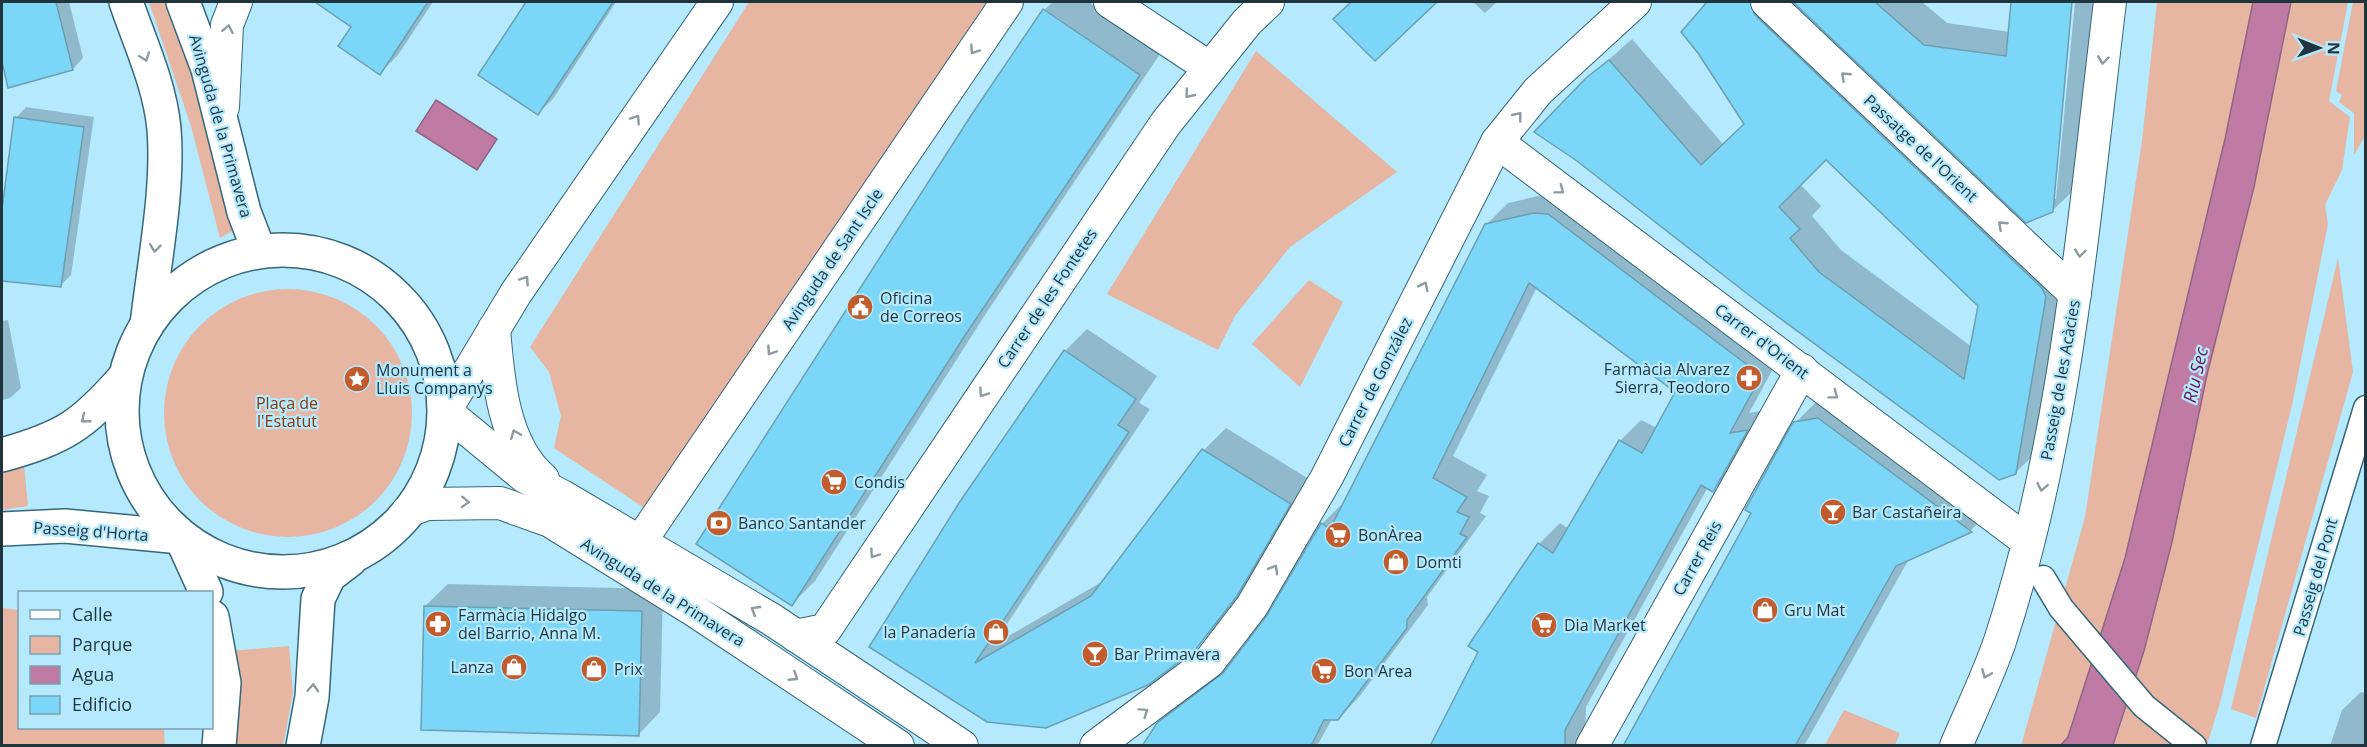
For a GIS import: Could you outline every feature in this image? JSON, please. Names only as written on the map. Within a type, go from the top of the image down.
[{"type":"street","points":[[126,2],[156,86],[164,127],[165,165],[147,325]]},
{"type":"street","name":"Avinguda de la Primavera","points":[[183,2],[208,69],[244,212],[259,251]]},
{"type":"street","points":[[223,129],[224,51],[227,25],[236,2]]},
{"type":"street","points":[[445,411],[494,329],[717,2]]},
{"type":"street","name":"Avinguda de Sant Iscle","points":[[649,530],[1007,2]]},
{"type":"street","points":[[1110,2],[1210,68]]},
{"type":"street","name":"Carrer de les Fontetes","points":[[823,633],[1166,123],[1247,22],[1268,2]]},
{"type":"street","name":"Carrer de González","points":[[1096,746],[1209,662],[1252,606],[1327,477],[1497,142],[1539,91],[1635,2]]},
{"type":"street","name":"Passatge de l'Orient","points":[[1767,2],[2075,294]]},
{"type":"street","name":"Passeig de les Acàcies","points":[[1956,746],[2000,641],[2040,494],[2075,294],[2110,2]]},
{"type":"street","name":"Carrer d'Orient","points":[[1497,142],[2027,541]]},
{"type":"street","points":[[2,455],[34,446],[70,431],[96,410],[125,377],[147,325],[176,289],[215,264],[259,251],[314,252],[366,272],[408,308],[435,356],[445,411],[442,442],[425,489],[395,528],[329,576],[318,599],[312,698],[303,746]]},
{"type":"street","name":"Avinguda de la Primavera","points":[[494,329],[498,380],[513,433],[531,469],[562,496]]},
{"type":"street","name":"Carrer Reis","points":[[1592,746],[1802,370]]},
{"type":"street","points":[[125,377],[122,421],[131,465],[151,504],[181,537],[221,561],[265,572],[311,571],[355,557]]},
{"type":"street","name":"Passeig del Pont","points":[[2263,746],[2366,408]]},
{"type":"street","name":"Avinguda de la Primavera","points":[[445,411],[525,477],[562,496],[649,530],[823,633],[962,746]]},
{"type":"street","name":"Avinguda de la Primavera","points":[[408,511],[428,504],[500,503],[550,521],[695,611],[898,746]]},
{"type":"street","name":"Passeig d'Horta","points":[[2,529],[66,526],[181,537]]},
{"type":"street","points":[[181,537],[206,591]]},
{"type":"street","points":[[2043,578],[2061,608],[2144,706],[2194,746]]},
{"type":"street","points":[[213,622],[224,683],[219,746]]},
{"type":"street","name":"Avinguda de la Primavera","points":[[823,633],[852,694],[896,725],[903,746]]},
{"type":"green space","points":[[149,2],[167,2],[190,69],[234,230],[220,238],[191,126]]},
{"type":"green space","points":[[749,2],[1007,2],[658,517],[554,448],[561,416],[549,372],[530,347]]},
{"type":"green space","points":[[2157,2],[2348,2],[2329,101],[2350,117],[2342,170],[2325,205],[2328,224],[2292,405],[2220,703],[2207,745],[2021,746],[2085,517],[2142,141]]},
{"type":"green space","points":[[2353,2],[2366,2],[2365,136],[2354,155],[2354,113],[2339,102],[2342,95],[2336,91]]},
{"type":"green space","points":[[1256,51],[1397,172],[1290,247],[1235,316],[1218,350],[1107,294]]},
{"type":"green space","points":[[2338,258],[2353,372],[2256,718],[2231,709]]},
{"type":"green space","points":[[1309,280],[1343,302],[1300,387],[1252,344]]},
{"type":"green space","name":"Plaça de l'Estatut","points":[[276,289],[300,289],[324,294],[347,303],[376,325],[398,354],[403,365],[410,389],[412,413],[410,437],[403,461],[398,472],[376,501],[347,523],[336,528],[300,537],[276,537],[252,532],[229,523],[209,509],[192,492],[178,472],[169,449],[164,425],[164,401],[169,377],[178,354],[192,334],[209,317],[229,303],[252,294]]},
{"type":"green space","points":[[24,465],[28,506],[2,510],[2,471]]},
{"type":"green space","points":[[2,608],[18,610],[18,729],[164,729],[165,745],[2,745]]},
{"type":"green space","points":[[289,646],[293,693],[283,745],[235,745],[237,678],[230,651]]},
{"type":"green space","points":[[1844,710],[1900,733],[1895,745],[1825,745]]},
{"type":"water","name":"Riu Sec","points":[[2253,2],[2291,2],[2254,187],[2207,375],[2172,542],[2144,651],[2113,745],[2060,746],[2068,737],[2125,558],[2225,139]]},
{"type":"water","points":[[436,100],[497,139],[477,170],[416,131]]},
{"type":"building","points":[[2,2],[56,2],[73,70],[8,88],[2,62]]},
{"type":"building","points":[[315,2],[428,2],[380,75],[338,46],[351,27]]},
{"type":"building","points":[[526,2],[613,2],[538,115],[478,75]]},
{"type":"building","points":[[1351,2],[1437,2],[1375,61],[1333,19]]},
{"type":"building","points":[[1707,2],[1750,2],[1755,15],[2042,288],[2046,297],[2016,474],[1999,480],[1754,299],[1577,161],[1534,132],[1586,78],[1609,60],[1701,165],[1744,124],[1698,53],[1681,32]],"holes":[[[1826,160],[1978,306],[1964,379],[1819,272],[1790,238],[1800,229],[1779,207]]]},
{"type":"building","points":[[1793,2],[1875,2],[1924,45],[2006,56],[2011,2],[2072,2],[2053,212],[2026,223]]},
{"type":"building","points":[[1043,9],[1140,75],[964,337],[792,606],[696,544],[972,114]]},
{"type":"building","points":[[14,117],[84,127],[61,287],[2,281],[2,209]]},
{"type":"building","points":[[1534,213],[1548,214],[1750,367],[1754,389],[1730,433],[1748,430],[1713,492],[1701,485],[1565,730],[1565,746],[1430,746],[1478,652],[1468,646],[1538,543],[1553,553],[1619,440],[1642,453],[1675,392],[1529,283],[1433,478],[1467,497],[1457,512],[1469,517],[1460,534],[1467,537],[1407,620],[1407,628],[1338,720],[1324,720],[1311,746],[1142,746],[1157,723],[1223,673],[1267,615],[1321,523],[1330,529],[1485,224]]},
{"type":"building","points":[[1064,350],[1136,399],[1118,425],[1129,432],[975,663],[1091,596],[1202,449],[1291,504],[1237,596],[1196,649],[1148,685],[1046,728],[987,722],[869,647],[959,503]]},
{"type":"building","points":[[1818,418],[1972,532],[1896,566],[1795,746],[1623,746],[1751,513],[1745,510],[1793,422]]},
{"type":"building","points":[[424,606],[642,611],[639,736],[421,730]]},
{"type":"place","name":"Oficina de Correos","points":[[860,307]]},
{"type":"place","name":"Farmàcia Alvarez Sierra, Teodoro","points":[[1749,378]]},
{"type":"place","name":"Monument a Lluis Companys","points":[[357,379]]},
{"type":"place","name":"Condis","points":[[834,482]]},
{"type":"place","name":"Bar Castañeira","points":[[1833,512]]},
{"type":"place","name":"Banco Santander","points":[[719,523]]},
{"type":"place","name":"BonÀrea","points":[[1338,535]]},
{"type":"place","name":"Domti","points":[[1396,562]]},
{"type":"place","name":"Gru Mat","points":[[1765,610]]},
{"type":"place","name":"Farmàcia Hidalgo del Barrio, Anna M.","points":[[438,624]]},
{"type":"place","name":"Dia Market","points":[[1544,625]]},
{"type":"place","name":"la Panadería","points":[[996,632]]},
{"type":"place","name":"Bar Primavera","points":[[1095,654]]},
{"type":"place","name":"Lanza","points":[[514,667]]},
{"type":"place","name":"Prix","points":[[594,669]]},
{"type":"place","name":"Bon Area","points":[[1324,671]]}]
